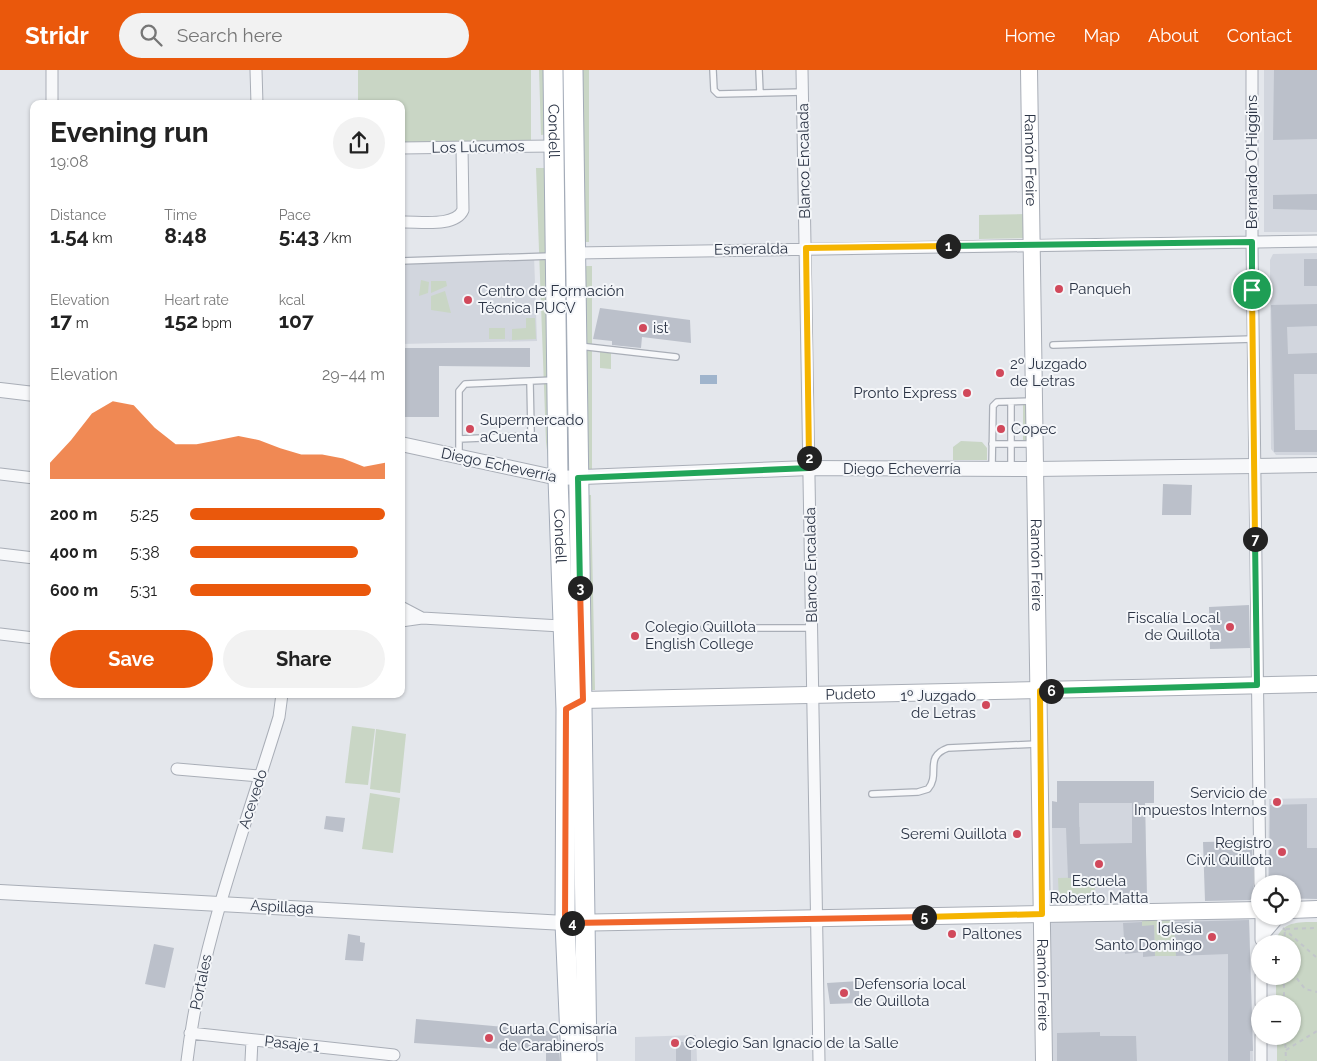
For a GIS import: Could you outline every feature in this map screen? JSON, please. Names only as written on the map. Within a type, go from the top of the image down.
[{"type":"main road","name":"Condell","points":[[553,70],[558,478],[566,709],[565,923],[572,1061]]},
{"type":"main road","name":"Condell","points":[[573,70],[587,1061]]},
{"type":"main road","name":"Ramón Freire","points":[[1030,70],[1044,1061]]},
{"type":"main road","name":"Pudeto","points":[[566,709],[583,700],[1317,684]]},
{"type":"main road","points":[[565,923],[817,920],[1251,910]]},
{"type":"main road","points":[[1301,910],[1317,910]]},
{"type":"street","points":[[52,70],[52,100]]},
{"type":"street","points":[[256,70],[257,100]]},
{"type":"street","name":"Blanco Encalada","points":[[802,70],[819,1061]]},
{"type":"street","name":"Bernardo O'Higgins","points":[[1252,70],[1254,466],[1260,875]]},
{"type":"street","name":"Los Lúcumos","points":[[405,148],[554,146]]},
{"type":"street","points":[[405,222],[452,221],[461,215],[463,210],[462,147]]},
{"type":"street","name":"Esmeralda","points":[[576,253],[1317,241]]},
{"type":"street","points":[[0,390],[30,394]]},
{"type":"street","name":"Diego Echeverría","points":[[405,445],[558,478],[809,468],[1036,469],[1317,465]]},
{"type":"street","points":[[0,474],[30,478]]},
{"type":"street","points":[[0,554],[30,558]]},
{"type":"street","points":[[405,609],[422,618]]},
{"type":"street","points":[[405,620],[422,618],[562,626]]},
{"type":"street","points":[[0,634],[30,638]]},
{"type":"street","name":"Acevedo","points":[[219,903],[279,716],[281,698]]},
{"type":"street","points":[[177,769],[260,776]]},
{"type":"street","name":"Aspillaga","points":[[0,892],[565,923]]},
{"type":"street","name":"Portales","points":[[187,1061],[190,1033],[219,903]]},
{"type":"street","name":"Pasaje 1","points":[[190,1033],[394,1055]]},
{"type":"street","points":[[251,1061],[252,1040]]},
{"type":"street","points":[[1261,1045],[1261,1061]]},
{"type":"lane","points":[[713,70],[714,90],[718,94],[803,92]]},
{"type":"lane","points":[[759,70],[760,94]]},
{"type":"lane","points":[[405,261],[556,256]]},
{"type":"lane","points":[[1053,346],[1253,339]]},
{"type":"lane","points":[[577,346],[676,357]]},
{"type":"lane","points":[[459,458],[459,391],[465,384],[557,380]]},
{"type":"lane","points":[[458,439],[527,436],[531,431],[530,382]]},
{"type":"lane","points":[[992,469],[993,406],[997,402],[1035,401]]},
{"type":"lane","points":[[1010,469],[1011,402]]},
{"type":"lane","points":[[992,444],[1036,444]]},
{"type":"lane","points":[[704,628],[812,628]]},
{"type":"lane","points":[[872,794],[918,792],[928,789],[932,783],[934,758],[938,752],[948,748],[1040,743]]},
{"type":"path","points":[[1282,925],[1285,930],[1317,958]]},
{"type":"path","points":[[1285,930],[1317,928]]},
{"type":"path","points":[[1285,930],[1285,935]]},
{"type":"path","points":[[1301,984],[1305,989],[1317,992]]},
{"type":"path","points":[[1286,1050],[1317,1031]]},
{"type":"path","points":[[1286,1045],[1286,1061]]},
{"type":"shaded area","points":[[1264,70],[1317,70],[1317,232],[1264,232]]},
{"type":"shaded area","points":[[1317,253],[1317,455],[1276,455],[1271,449],[1270,260],[1273,254]]},
{"type":"shaded area","name":"Centro de Formación Técnica PUCV","points":[[534,255],[537,341],[405,344],[405,259]]},
{"type":"shaded area","points":[[1317,798],[1317,899],[1301,899],[1301,875],[1268,875],[1269,799]]},
{"type":"shaded area","name":"Escuela Roberto Matta","points":[[1079,803],[1145,803],[1147,900],[1053,901],[1052,828],[1080,827]]},
{"type":"shaded area","points":[[1249,918],[1251,1045],[1253,1045],[1253,1061],[1051,1061],[1047,922]]},
{"type":"shaded area","name":"Colegio San Ignacio de la Salle","points":[[696,1035],[697,1061],[635,1061],[635,1037]]},
{"type":"green space","points":[[358,70],[531,70],[531,144],[405,144],[405,100],[358,100]]},
{"type":"green space","points":[[539,70],[551,70],[552,134],[541,135]]},
{"type":"green space","points":[[559,70],[567,70],[573,470],[568,475],[563,471]]},
{"type":"green space","points":[[578,70],[589,70],[589,242],[581,242]]},
{"type":"green space","points":[[536,168],[549,168],[553,460],[548,458],[546,442]]},
{"type":"green space","points":[[1027,214],[1027,238],[979,239],[979,215]]},
{"type":"green space","points":[[581,266],[592,266],[592,470],[587,470],[588,393],[582,358]]},
{"type":"green space","points":[[421,280],[429,282],[428,293],[419,296]]},
{"type":"green space","points":[[431,281],[446,281],[447,286],[431,293]]},
{"type":"green space","points":[[445,291],[451,313],[431,310],[431,296]]},
{"type":"green space","points":[[526,318],[535,318],[536,339],[512,340],[512,329],[526,328]]},
{"type":"green space","points":[[489,328],[505,328],[505,339],[489,339]]},
{"type":"green space","points":[[600,349],[611,352],[611,369],[600,368]]},
{"type":"green space","points":[[1032,404],[1032,440],[1023,440],[1023,405]]},
{"type":"green space","points":[[961,441],[982,442],[987,448],[987,460],[953,460],[953,447]]},
{"type":"green space","points":[[584,495],[591,495],[595,690],[587,690]]},
{"type":"green space","points":[[352,726],[375,729],[368,785],[345,783]]},
{"type":"green space","points":[[376,729],[406,734],[400,793],[370,789]]},
{"type":"green space","points":[[370,793],[400,798],[393,853],[362,849]]},
{"type":"green space","points":[[1095,877],[1095,900],[1059,900],[1058,878]]},
{"type":"green space","points":[[1142,919],[1174,920],[1176,956],[1155,956],[1154,926],[1142,926]]},
{"type":"green space","points":[[1303,922],[1317,922],[1317,1061],[1277,1061],[1277,1045],[1301,1045],[1301,995],[1276,995],[1276,985],[1301,985],[1301,935],[1278,935],[1285,927],[1301,925]]},
{"type":"water","points":[[700,375],[717,375],[717,384],[700,384]]},
{"type":"building","points":[[1274,70],[1317,70],[1317,139],[1273,140]]},
{"type":"building","points":[[1317,194],[1317,210],[1273,209],[1273,195]]},
{"type":"building","points":[[1304,259],[1317,259],[1317,286],[1304,286]]},
{"type":"building","points":[[1317,304],[1317,326],[1287,327],[1288,354],[1317,353],[1317,374],[1294,374],[1295,430],[1317,430],[1317,452],[1274,452],[1271,305]]},
{"type":"building","name":"ist","points":[[600,308],[690,320],[691,343],[642,337],[641,348],[612,345],[612,341],[593,339]]},
{"type":"building","points":[[405,348],[530,348],[530,367],[439,366],[439,417],[405,417]]},
{"type":"building","points":[[1163,484],[1192,485],[1191,515],[1162,515]]},
{"type":"building","name":"Fiscalía Local de Quillota","points":[[1249,605],[1250,648],[1210,649],[1209,607]]},
{"type":"building","points":[[1057,781],[1154,781],[1154,803],[1145,803],[1147,900],[1121,901],[1120,876],[1068,878],[1066,828],[1052,828],[1052,801],[1057,802]],"holes":[[[1079,803],[1132,803],[1132,843],[1080,844]]]},
{"type":"building","points":[[1307,804],[1307,848],[1317,848],[1317,899],[1301,898],[1301,875],[1269,875],[1270,805]]},
{"type":"building","points":[[326,816],[345,818],[343,832],[324,829]]},
{"type":"building","points":[[1252,841],[1253,875],[1251,875],[1251,899],[1205,901],[1203,842]]},
{"type":"building","points":[[1249,920],[1251,1045],[1253,1045],[1253,1051],[1250,1051],[1250,1061],[1228,1061],[1228,954],[1176,956],[1174,922]]},
{"type":"building","points":[[1142,922],[1142,926],[1154,925],[1155,956],[1143,957],[1143,952],[1125,954],[1123,923]]},
{"type":"building","points":[[348,934],[360,936],[360,942],[365,943],[363,961],[345,960]]},
{"type":"building","points":[[154,944],[174,948],[165,988],[145,984]]},
{"type":"building","name":"Defensoría local de Quillota","points":[[859,981],[859,1003],[830,1004],[827,983]]},
{"type":"building","name":"Cuarta Comisaría de Carabineros","points":[[416,1019],[558,1032],[560,1061],[546,1061],[546,1052],[414,1043]]},
{"type":"building","points":[[1100,1032],[1100,1036],[1136,1036],[1137,1061],[1057,1061],[1057,1033]]},
{"type":"building","points":[[676,1042],[691,1042],[691,1061],[676,1061]]},
{"type":"place","name":"Panqueh","points":[[1059,289]]},
{"type":"place","name":"Centro de Formación Técnica PUCV","points":[[468,300]]},
{"type":"place","name":"ist","points":[[643,328]]},
{"type":"place","name":"2º Juzgado de Letras","points":[[1000,373]]},
{"type":"place","name":"Pronto Express","points":[[967,393]]},
{"type":"place","name":"Supermercado aCuenta","points":[[470,429]]},
{"type":"place","name":"Copec","points":[[1001,429]]},
{"type":"place","name":"Fiscalía Local de Quillota","points":[[1230,627]]},
{"type":"place","name":"Colegio Quillota English College","points":[[635,636]]},
{"type":"place","name":"1º Juzgado de Letras","points":[[986,705]]},
{"type":"place","name":"Servicio de Impuestos Internos","points":[[1277,802]]},
{"type":"place","name":"Seremi Quillota","points":[[1017,834]]},
{"type":"place","name":"Registro Civil Quillota","points":[[1282,852]]},
{"type":"place","name":"Escuela Roberto Matta","points":[[1099,864]]},
{"type":"place","name":"Paltones","points":[[952,934]]},
{"type":"place","name":"Iglesia Santo Domingo","points":[[1212,937]]},
{"type":"place","name":"Defensoría local de Quillota","points":[[844,993]]},
{"type":"place","name":"Cuarta Comisaría de Carabineros","points":[[489,1038]]},
{"type":"place","name":"Colegio San Ignacio de la Salle","points":[[675,1043]]},
{"type":"route","points":[[1252,242],[1252,290],[1257,685],[1040,691],[1042,914],[817,920],[565,923],[566,709],[583,700],[578,478],[809,468],[806,248],[1252,242]]}]
